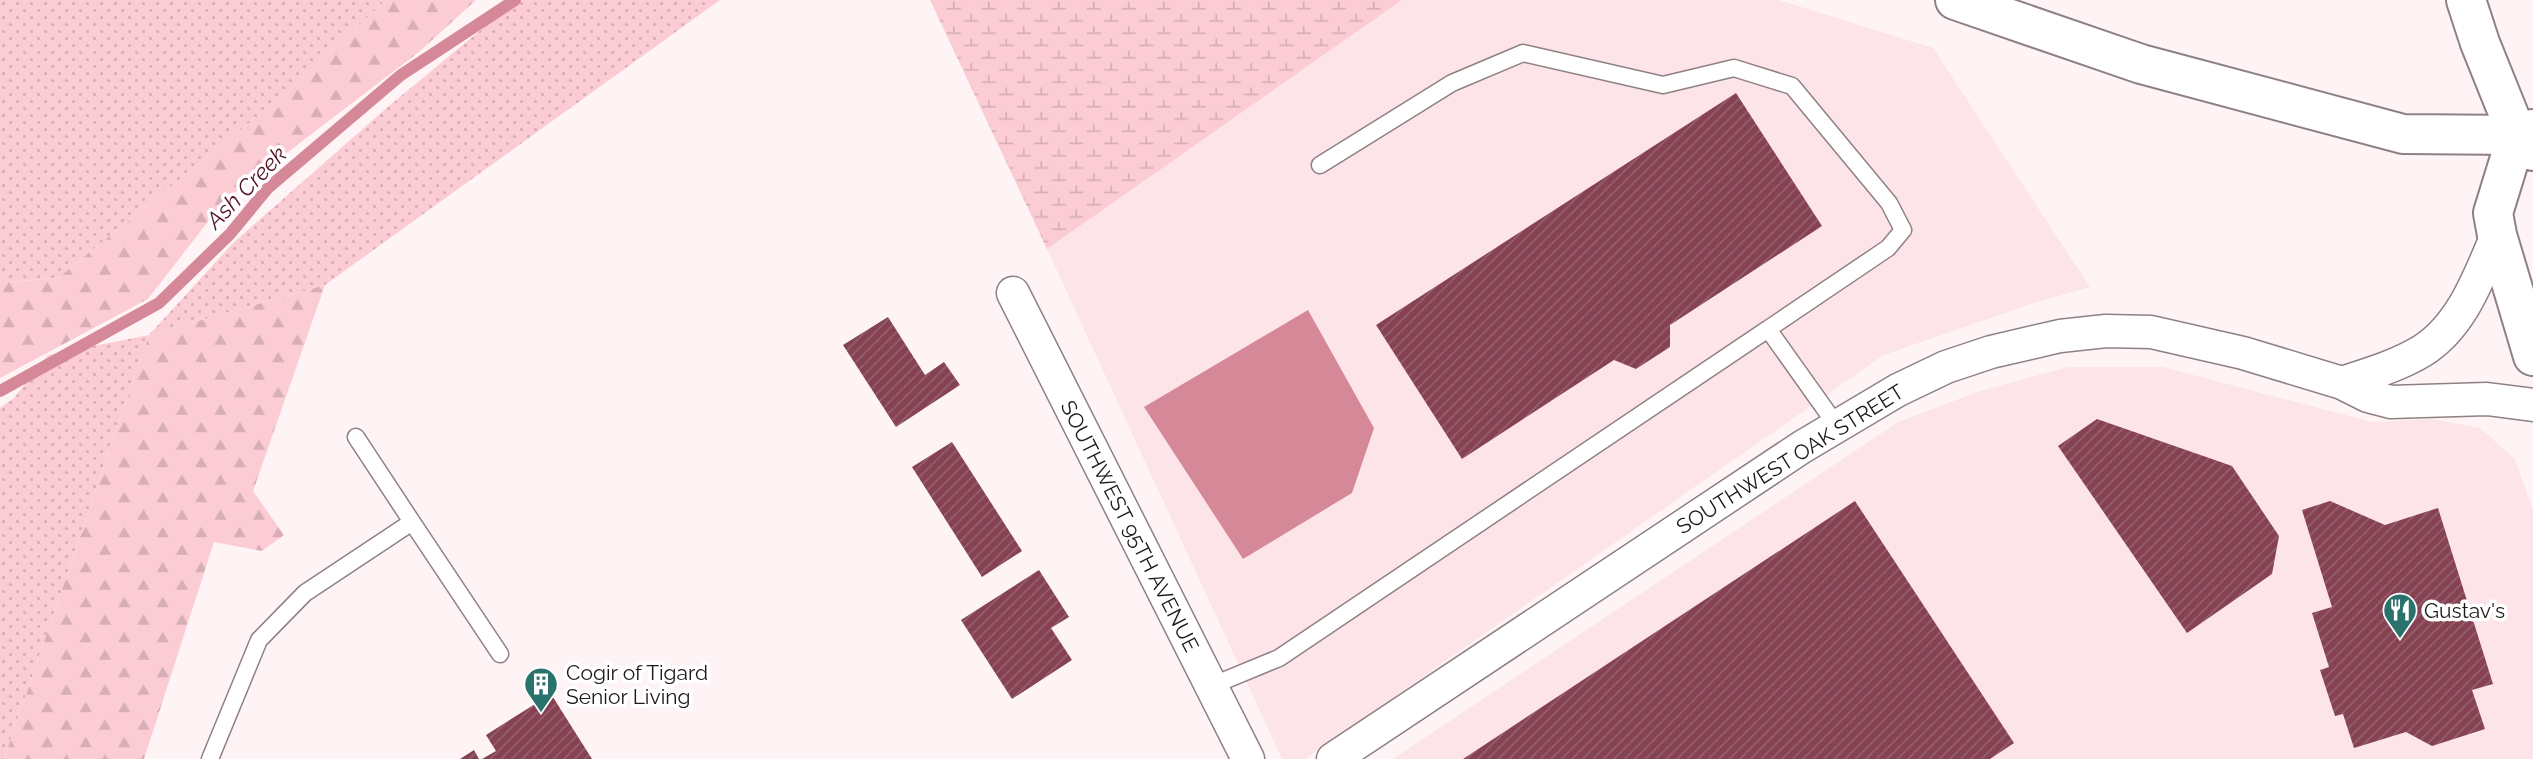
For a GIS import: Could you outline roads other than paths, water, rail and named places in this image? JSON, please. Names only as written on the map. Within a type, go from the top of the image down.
[{"type":"main road","points":[[1955,0],[2141,64],[2403,134],[2528,138]]},
{"type":"main road","points":[[2466,0],[2480,43],[2528,138]]},
{"type":"main road","points":[[2528,138],[2493,213],[2497,236],[2533,356]]},
{"type":"street","points":[[2342,383],[2389,368],[2424,350],[2456,319],[2475,287],[2497,236]]},
{"type":"street","name":"SOUTHWEST 95TH AVENUE","points":[[1013,293],[1248,759]]},
{"type":"street","name":"SOUTHWEST OAK STREET","points":[[1333,759],[1837,426],[1898,390],[1946,367],[1991,352],[2060,336],[2106,331],[2151,332],[2243,354],[2342,383],[2368,396],[2391,402],[2487,399],[2533,405]]},
{"type":"lane","points":[[1211,686],[1279,657],[1888,248],[1903,230],[1889,203],[1792,86],[1734,68],[1663,85],[1523,53],[1452,83],[1320,165]]},
{"type":"lane","points":[[1768,328],[1837,426]]},
{"type":"lane","points":[[356,437],[500,654]]},
{"type":"lane","points":[[210,759],[259,640],[305,593],[412,522]]},
{"type":"waterway","name":"Ash Creek","points":[[0,391],[159,303],[230,234],[268,188],[401,75],[515,0]]},
{"type":"place","name":"Gustav's","points":[[2400,640]]},
{"type":"place","name":"Cogir of Tigard Senior Living","points":[[541,714]]}]
